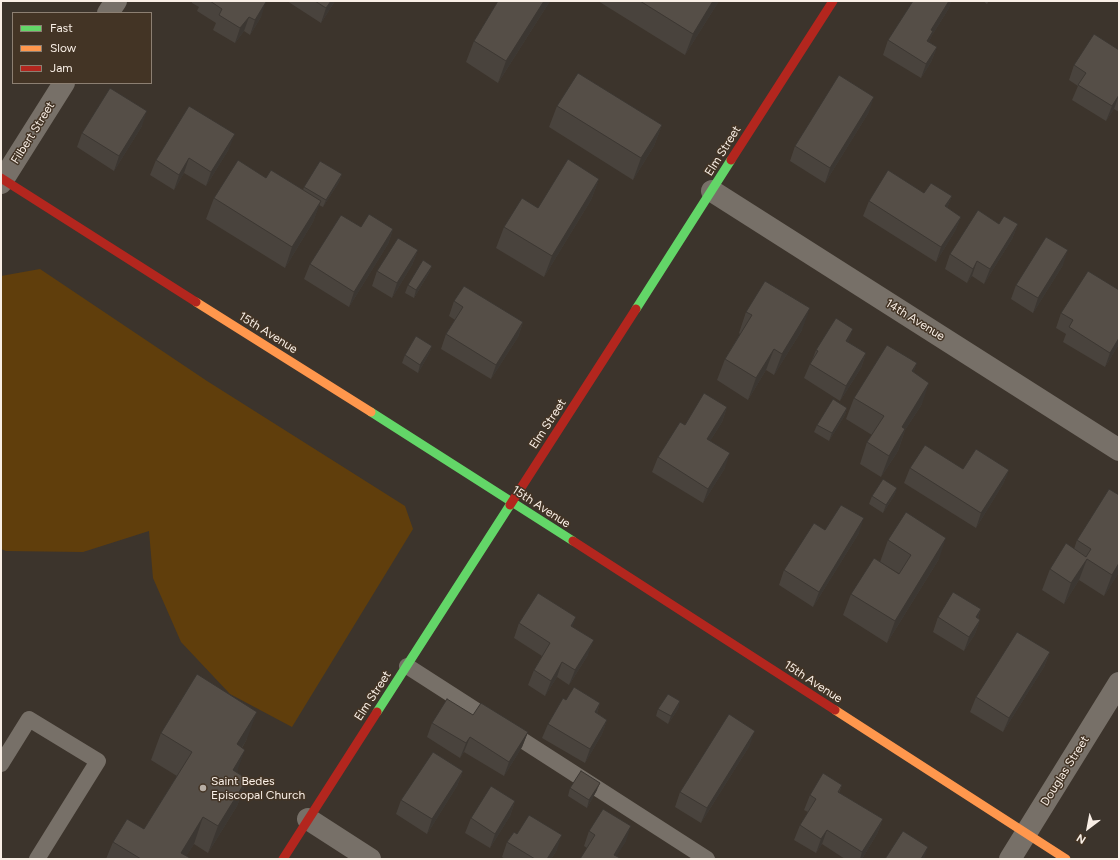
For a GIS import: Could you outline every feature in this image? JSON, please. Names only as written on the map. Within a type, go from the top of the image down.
[{"type":"street","points":[[109,12],[116,1]]},
{"type":"street","name":"Elm Street","points":[[283,859],[833,1]]},
{"type":"street","name":"Filbert Street","points":[[2,180],[63,84]]},
{"type":"street","name":"15th Avenue","points":[[2,180],[512,502],[1066,859]]},
{"type":"street","name":"14th Avenue","points":[[712,191],[1119,450]]},
{"type":"street","name":"Douglas Street","points":[[1010,859],[1119,683]]},
{"type":"street","points":[[308,819],[370,859]]},
{"type":"lane","points":[[407,666],[707,859]]},
{"type":"lane","points":[[1,764],[29,719],[98,761],[37,859]]},
{"type":"shaded area","points":[[40,269],[207,381],[405,506],[413,529],[292,727],[230,694],[181,642],[153,578],[149,531],[83,552],[6,551],[1,549],[1,276]]},
{"type":"building","points":[[210,1],[266,2],[255,20],[249,17],[240,28],[219,15],[222,9]]},
{"type":"building","points":[[315,1],[331,1],[326,8]]},
{"type":"building","points":[[498,1],[544,1],[506,61],[474,41]]},
{"type":"building","points":[[640,1],[713,1],[693,34]]},
{"type":"building","points":[[913,1],[949,1],[931,30],[933,31],[927,41],[937,47],[926,64],[888,40]]},
{"type":"building","points":[[1094,34],[1119,50],[1119,95],[1112,106],[1078,85],[1086,73],[1074,65]]},
{"type":"building","points":[[578,73],[662,125],[641,158],[557,106]]},
{"type":"building","points":[[839,75],[874,97],[830,168],[795,146]]},
{"type":"building","points":[[110,88],[147,111],[119,156],[82,133]]},
{"type":"building","points":[[189,106],[235,134],[211,172],[189,158],[179,175],[156,160]]},
{"type":"building","points":[[568,159],[599,179],[552,256],[504,227],[522,198],[538,208]]},
{"type":"building","points":[[238,160],[266,178],[271,170],[321,201],[292,247],[214,198]]},
{"type":"building","points":[[320,161],[342,174],[326,200],[304,187]]},
{"type":"building","points":[[888,170],[924,193],[931,183],[952,196],[945,206],[961,217],[941,247],[869,201]]},
{"type":"building","points":[[978,210],[999,224],[1004,216],[1018,224],[990,269],[977,261],[973,269],[950,254]]},
{"type":"building","points":[[369,214],[393,229],[354,292],[310,264],[341,215],[361,227]]},
{"type":"building","points":[[1046,237],[1068,250],[1038,298],[1016,285]]},
{"type":"building","points":[[398,238],[418,250],[397,283],[377,271]]},
{"type":"building","points":[[423,260],[432,266],[416,290],[408,285]]},
{"type":"building","points":[[1088,271],[1119,290],[1119,338],[1110,353],[1069,327],[1073,320],[1061,313]]},
{"type":"building","points":[[765,281],[810,308],[782,354],[774,349],[756,378],[725,359],[752,315],[746,312]]},
{"type":"building","points":[[464,286],[523,322],[496,365],[446,334],[463,307],[454,301]]},
{"type":"building","points":[[836,318],[853,329],[846,341],[866,353],[846,386],[810,364],[818,351],[816,350]]},
{"type":"building","points":[[416,336],[432,346],[420,365],[405,355]]},
{"type":"building","points":[[887,345],[917,363],[912,371],[929,383],[902,427],[905,429],[889,456],[867,442],[884,416],[854,398]]},
{"type":"building","points":[[704,393],[727,407],[707,439],[730,453],[708,489],[658,457],[680,422],[685,425]]},
{"type":"building","points":[[833,399],[847,408],[832,433],[817,425]]},
{"type":"building","points":[[925,445],[963,469],[976,449],[1009,470],[981,513],[910,468]]},
{"type":"building","points":[[883,479],[897,488],[886,505],[872,496]]},
{"type":"building","points":[[1109,489],[1119,495],[1119,563],[1112,575],[1087,559],[1071,583],[1050,569],[1066,543],[1086,557],[1091,549],[1077,540]]},
{"type":"building","points":[[841,505],[864,518],[819,592],[784,570],[814,523],[825,530]]},
{"type":"building","points":[[906,512],[946,538],[895,621],[851,594],[874,558],[899,574],[911,555],[888,540]]},
{"type":"building","points":[[953,592],[981,609],[976,617],[980,620],[969,637],[938,617]]},
{"type":"building","points":[[538,593],[576,617],[571,626],[594,640],[575,670],[562,662],[551,681],[534,670],[550,643],[519,623]]},
{"type":"building","points":[[1017,632],[1050,652],[1009,718],[976,697]]},
{"type":"building","name":"Saint Bedes Episcopal Church","points":[[197,674],[257,712],[237,744],[245,750],[233,770],[247,779],[218,826],[203,817],[181,853],[190,858],[189,859],[141,859],[113,842],[127,819],[144,829],[192,752],[161,733]]},
{"type":"building","points":[[574,687],[600,703],[595,712],[607,720],[590,749],[548,724],[563,698],[566,700]]},
{"type":"building","points":[[668,694],[680,701],[671,716],[658,709]]},
{"type":"building","points":[[447,699],[473,715],[481,703],[528,732],[509,762],[470,737],[466,743],[432,723]]},
{"type":"building","points":[[729,714],[755,731],[707,808],[680,792]]},
{"type":"building","points":[[433,752],[463,771],[432,819],[401,800]]},
{"type":"building","points":[[581,771],[600,783],[589,800],[570,788]]},
{"type":"building","points":[[823,773],[842,785],[838,792],[883,819],[862,852],[827,830],[821,839],[800,825],[816,799],[810,795]]},
{"type":"building","points":[[491,786],[515,801],[495,834],[471,818]]},
{"type":"building","points":[[603,809],[631,826],[614,855],[620,858],[580,859],[595,835],[589,831]]},
{"type":"building","points":[[529,815],[562,835],[547,859],[535,859],[507,842],[514,832],[517,834]]},
{"type":"building","points":[[903,831],[928,847],[921,859],[885,859]]},
{"type":"traffic: fast","points":[[636,309],[731,160]]},
{"type":"traffic: fast","points":[[371,412],[573,541]]},
{"type":"traffic: fast","points":[[377,712],[510,505]]},
{"type":"traffic: slow","points":[[196,302],[371,412]]},
{"type":"traffic: slow","points":[[835,710],[1066,859]]},
{"type":"traffic: jam","points":[[731,160],[833,1]]},
{"type":"traffic: jam","points":[[1,178],[196,302]]},
{"type":"traffic: jam","points":[[510,505],[636,309]]},
{"type":"traffic: jam","points":[[573,541],[835,710]]},
{"type":"traffic: jam","points":[[283,859],[377,712]]},
{"type":"place","name":"Saint Bedes Episcopal Church","points":[[203,788]]}]
